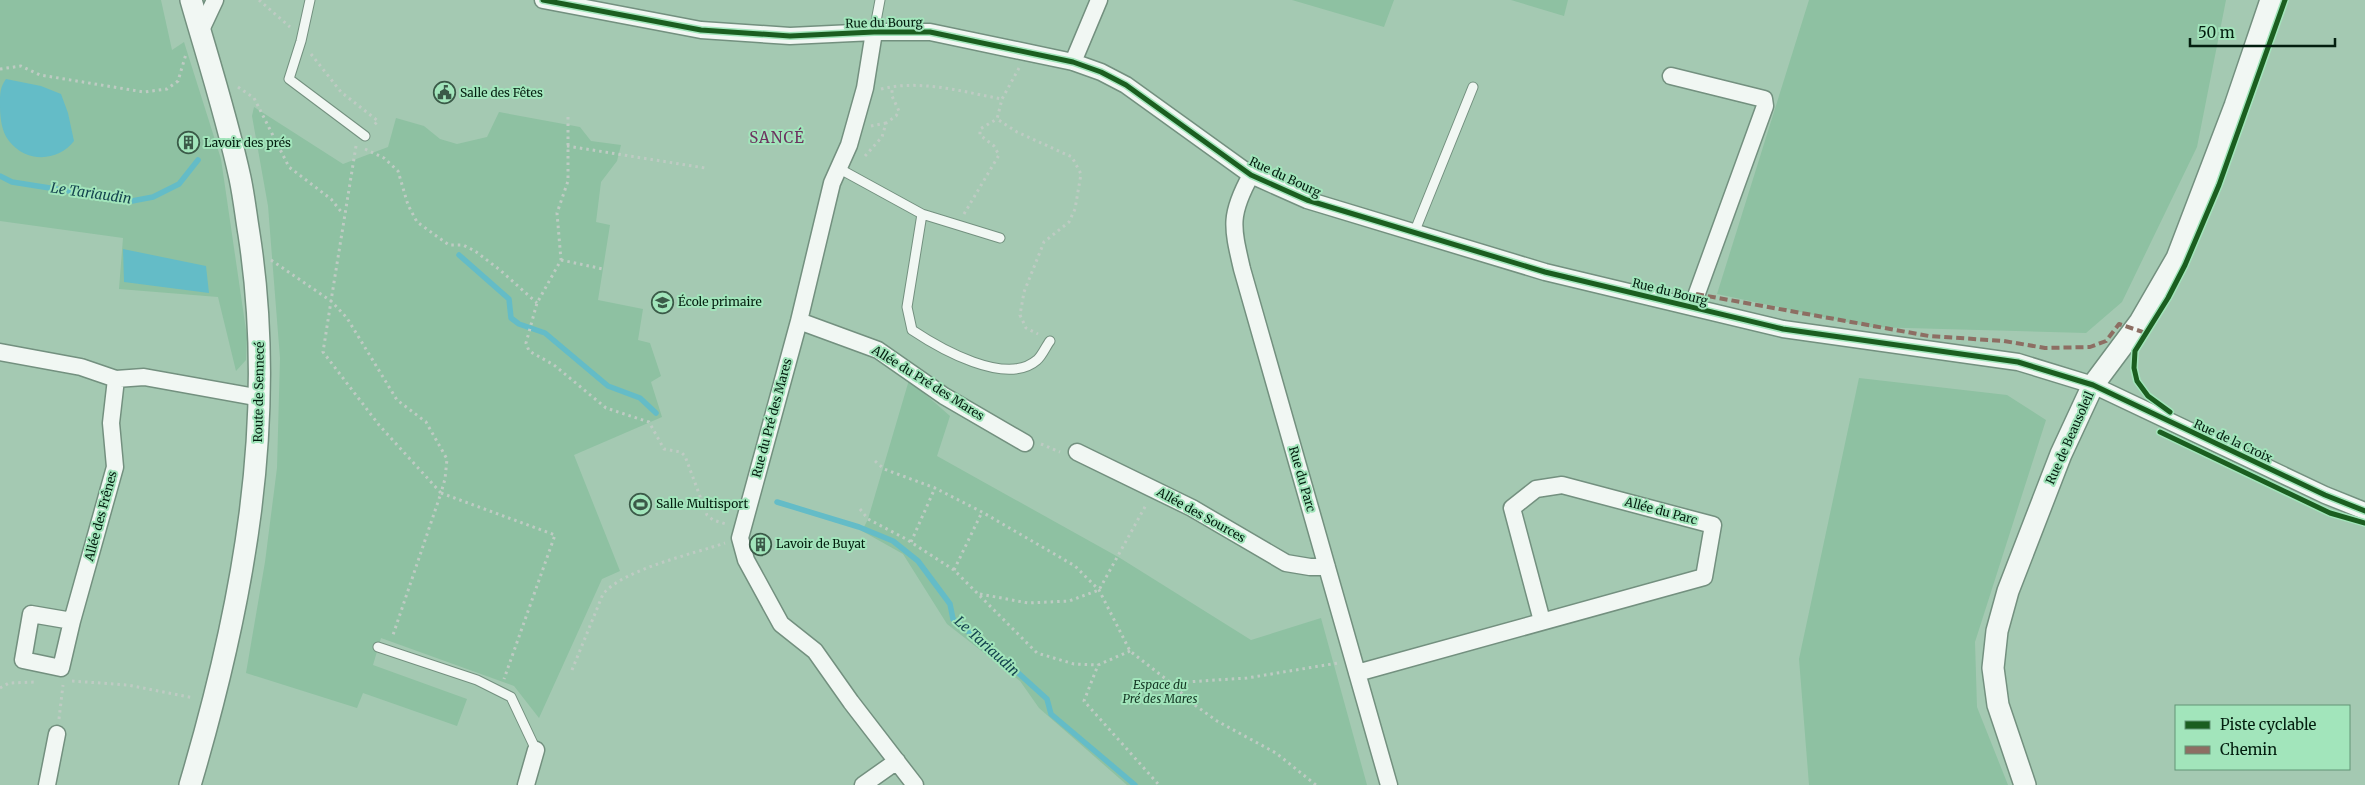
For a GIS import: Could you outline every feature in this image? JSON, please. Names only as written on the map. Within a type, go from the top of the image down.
[{"type":"street","name":"Route de Sennecé","points":[[190,785],[215,702],[237,606],[254,493],[260,398],[260,342],[256,279],[240,179],[192,0]]},
{"type":"street","points":[[200,32],[215,0]]},
{"type":"street","name":"Rue du Bourg","points":[[543,0],[701,30],[790,36],[874,32],[930,32],[1073,62],[1101,72],[1126,85],[1251,175],[1307,200],[1546,272],[1783,329],[2018,362],[2093,385]]},
{"type":"street","points":[[1073,62],[1099,0]]},
{"type":"street","name":"Rue de Beausoleil","points":[[2025,785],[1998,705],[1993,668],[1997,631],[2008,591],[2061,454],[2093,385],[2140,322],[2178,258],[2235,106],[2271,0]]},
{"type":"street","name":"Rue du Pré des Mares","points":[[741,532],[799,321],[832,183],[846,172],[849,144],[865,88],[874,32]]},
{"type":"street","points":[[1671,76],[1764,99],[1765,106],[1692,307]]},
{"type":"street","name":"Rue du Parc","points":[[1251,175],[1239,197],[1233,227],[1242,269],[1388,785]]},
{"type":"street","name":"Allée du Pré des Mares","points":[[799,321],[878,350],[944,396],[1025,443]]},
{"type":"street","points":[[0,352],[81,367],[116,379],[144,377],[260,398]]},
{"type":"street","name":"Allée des Frênes","points":[[72,621],[115,467],[111,423],[116,379]]},
{"type":"street","name":"Rue de la Croix","points":[[2093,385],[2325,495],[2365,511]]},
{"type":"street","name":"Allée des Sources","points":[[1077,452],[1192,508],[1286,563],[1310,568],[1327,567]]},
{"type":"street","name":"Allée du Parc","points":[[1355,667],[1542,621],[1704,577],[1713,525],[1562,485],[1536,489],[1512,508],[1542,621]]},
{"type":"street","points":[[741,532],[746,560],[781,624],[815,651],[916,785]]},
{"type":"street","points":[[47,785],[57,734]]},
{"type":"street","points":[[526,785],[536,750]]},
{"type":"street","points":[[863,785],[897,761]]},
{"type":"lane","points":[[310,0],[301,41],[289,79],[365,136]]},
{"type":"lane","points":[[874,32],[880,0]]},
{"type":"lane","points":[[1414,232],[1473,86]]},
{"type":"lane","points":[[846,172],[922,214],[1000,238]]},
{"type":"lane","points":[[922,214],[907,307],[912,330],[931,343],[966,359],[997,370],[1022,367],[1037,360],[1050,340]]},
{"type":"lane","points":[[383,649],[477,680],[512,697],[536,750]]},
{"type":"path","points":[[259,0],[287,23],[341,92],[378,121],[356,145],[323,352],[379,425],[441,493],[555,535],[499,691]]},
{"type":"path","points":[[0,69],[21,66],[40,75],[101,86],[144,92],[166,90],[178,81],[185,56],[200,32]]},
{"type":"path","points":[[957,226],[999,154],[994,146],[980,135],[980,129],[997,119],[1002,99],[1028,53]]},
{"type":"path","points":[[214,80],[235,85],[254,98],[289,168],[331,199],[344,214]]},
{"type":"path","points":[[865,88],[881,90],[892,86],[928,86],[1002,99]]},
{"type":"path","points":[[846,172],[882,137],[886,123],[896,116],[898,111],[892,96],[892,86]]},
{"type":"path","points":[[568,117],[568,181],[556,213],[561,260],[537,303],[527,333],[526,343],[529,350],[554,365],[606,408],[649,422],[664,449],[681,452],[685,456],[707,515],[713,520],[741,532]]},
{"type":"path","points":[[997,119],[1017,132],[1072,158],[1081,174],[1075,209],[1069,222],[1044,242],[1023,300],[1020,315],[1026,328],[1050,340]]},
{"type":"path","points":[[356,145],[384,158],[398,171],[408,205],[417,222],[449,245],[464,245],[475,251],[500,270],[537,303]]},
{"type":"path","points":[[568,146],[705,168]]},
{"type":"path","points":[[251,250],[281,266],[331,301],[347,318],[397,400],[426,422],[447,459],[445,480],[441,493],[383,649]]},
{"type":"path","points":[[561,260],[603,269]]},
{"type":"path","points":[[1025,443],[1040,444],[1070,456],[1077,452]]},
{"type":"path","points":[[875,461],[884,470],[935,488],[982,512],[1075,566],[1099,590],[1130,651],[1171,682],[1192,704],[1276,753],[1316,785]]},
{"type":"path","points":[[911,542],[935,488]]},
{"type":"path","points":[[980,594],[1028,603],[1069,601],[1099,590],[1155,490]]},
{"type":"path","points":[[860,509],[868,519],[911,542],[954,570],[980,594],[1019,638],[1036,654],[1074,664],[1098,665],[1130,651]]},
{"type":"path","points":[[954,570],[982,512]]},
{"type":"path","points":[[572,670],[602,594],[610,586],[620,579],[741,532]]},
{"type":"path","points":[[1098,665],[1084,701],[1159,785]]},
{"type":"path","points":[[1171,682],[1247,678],[1355,667]]},
{"type":"path","points":[[56,681],[128,685],[215,702]]},
{"type":"path","points":[[57,734],[64,681]]},
{"type":"path","points":[[0,688],[9,684],[41,682]]},
{"type":"green space","points":[[0,0],[161,0],[172,50],[184,42],[221,159],[247,337],[246,360],[236,371],[218,297],[119,289],[123,238],[0,221]]},
{"type":"green space","points":[[1292,0],[1394,0],[1384,27]]},
{"type":"green space","points":[[1511,0],[1568,0],[1564,16]]},
{"type":"green space","points":[[1809,0],[2226,0],[2197,147],[2122,302],[2086,333],[1870,327],[1717,294]]},
{"type":"green space","points":[[254,107],[343,164],[388,147],[396,118],[424,126],[440,139],[457,144],[487,137],[499,112],[580,127],[591,141],[621,145],[617,161],[601,182],[596,222],[610,225],[598,300],[643,309],[638,340],[650,343],[661,376],[651,382],[662,417],[574,455],[620,571],[602,579],[539,718],[514,686],[381,638],[373,665],[467,699],[457,726],[363,693],[357,708],[246,673],[265,562],[277,468],[280,358],[268,206],[252,116]]},
{"type":"green space","points":[[1859,378],[2007,395],[2046,420],[1975,642],[1977,707],[2008,785],[1809,785],[1799,659]]},
{"type":"green space","name":"Espace du Pré des Mares","points":[[909,380],[950,416],[937,456],[1120,558],[1251,640],[1321,618],[1367,785],[1127,785],[1039,708],[1020,681],[947,624],[903,554],[862,531],[868,519]]},
{"type":"water","points":[[6,79],[41,86],[61,94],[68,113],[74,141],[67,148],[51,156],[33,156],[16,148],[9,141],[3,128],[0,113],[1,91]]},
{"type":"water","points":[[123,249],[206,266],[209,293],[124,282]]},
{"type":"waterway","name":"Le Tariaudin","points":[[0,176],[12,182],[132,201],[153,197],[179,184],[198,160]]},
{"type":"waterway","name":"Le Tariaudin","points":[[459,255],[509,299],[511,318],[519,324],[545,333],[608,386],[640,398],[656,413]]},
{"type":"waterway","name":"Le Tariaudin","points":[[777,502],[859,527],[893,541],[918,561],[950,604],[953,619],[1005,661],[1047,699],[1051,714],[1135,785]]},
{"type":"marked path","points":[[1696,294],[1929,336],[2004,341],[2045,348],[2090,347],[2106,341],[2119,324],[2146,333]]},
{"type":"cycle path","points":[[543,0],[701,30],[790,36],[874,32],[930,32],[1073,62],[1101,72],[1126,85],[1251,175],[1307,200],[1545,272],[1783,329],[2018,362],[2093,385],[2325,495],[2365,511]]},
{"type":"cycle path","points":[[2170,412],[2148,396],[2137,381],[2134,368],[2135,351],[2168,298],[2185,265],[2219,185],[2285,0]]},
{"type":"cycle path","points":[[2160,432],[2330,513],[2365,523]]},
{"type":"place","name":"Salle des Fêtes","points":[[444,93]]},
{"type":"place","name":"Lavoir des prés","points":[[188,143]]},
{"type":"place","name":"École primaire","points":[[662,302]]},
{"type":"place","name":"Salle Multisport","points":[[640,504]]},
{"type":"place","name":"Lavoir de Buyat","points":[[760,544]]},
{"type":"district","name":"SANCÉ","points":[[777,138]]}]
